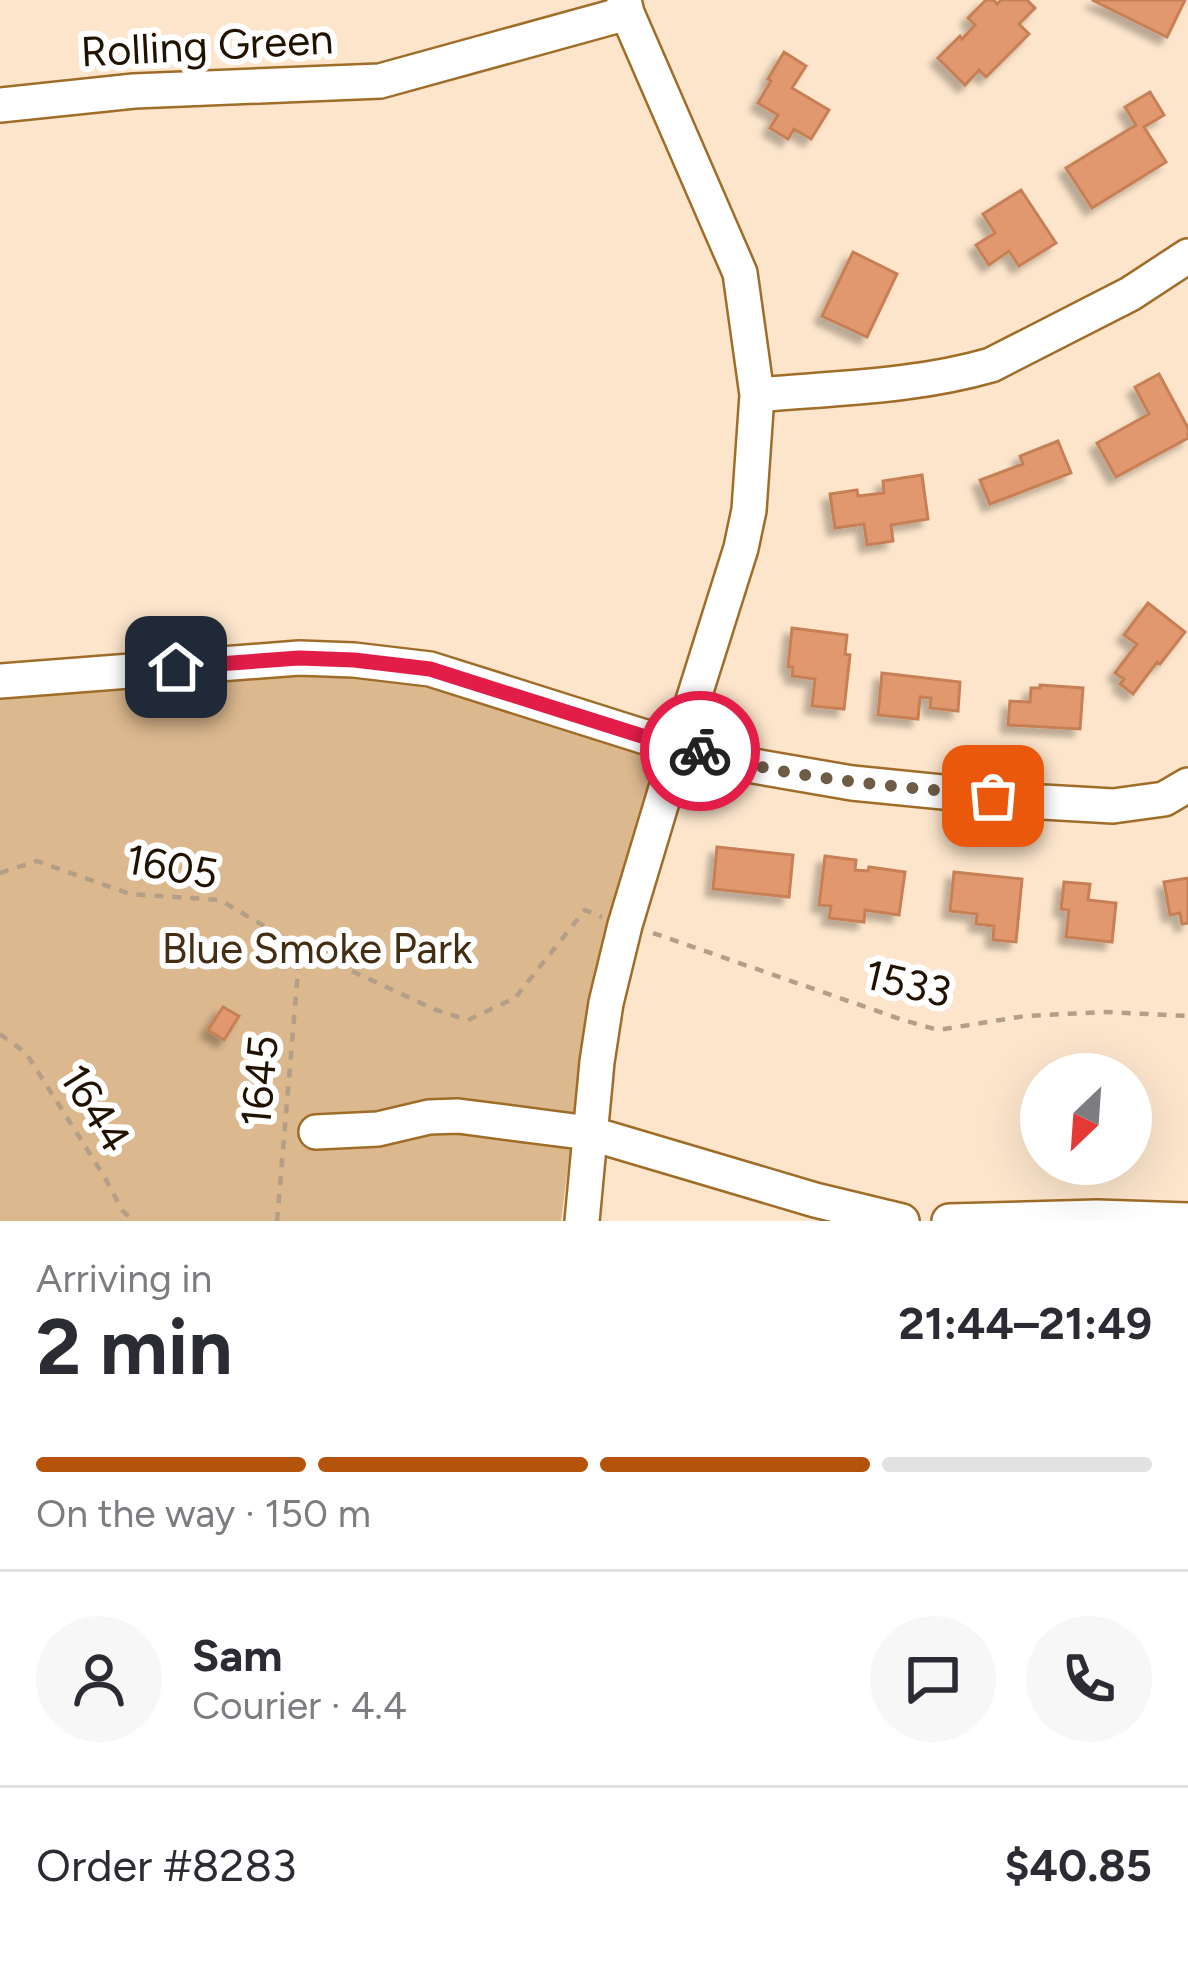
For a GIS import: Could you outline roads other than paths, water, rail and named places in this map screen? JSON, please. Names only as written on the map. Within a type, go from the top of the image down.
[{"type":"street","name":"Rolling Green","points":[[0,105],[134,91],[380,81],[625,6]]},
{"type":"street","points":[[582,1221],[606,1003],[741,548],[749,510],[757,395],[740,273],[625,6]]},
{"type":"street","points":[[757,395],[915,381],[992,365],[1130,294],[1188,256]]},
{"type":"street","points":[[0,681],[299,658],[354,660],[430,669],[756,767],[852,783],[1086,806],[1164,799],[1188,785]]},
{"type":"street","points":[[316,1132],[379,1129],[458,1116],[589,1133],[902,1221]]},
{"type":"street","points":[[949,1221],[1188,1220]]},
{"type":"park label","name":"Blue Smoke Park","points":[[317,948]]}]
